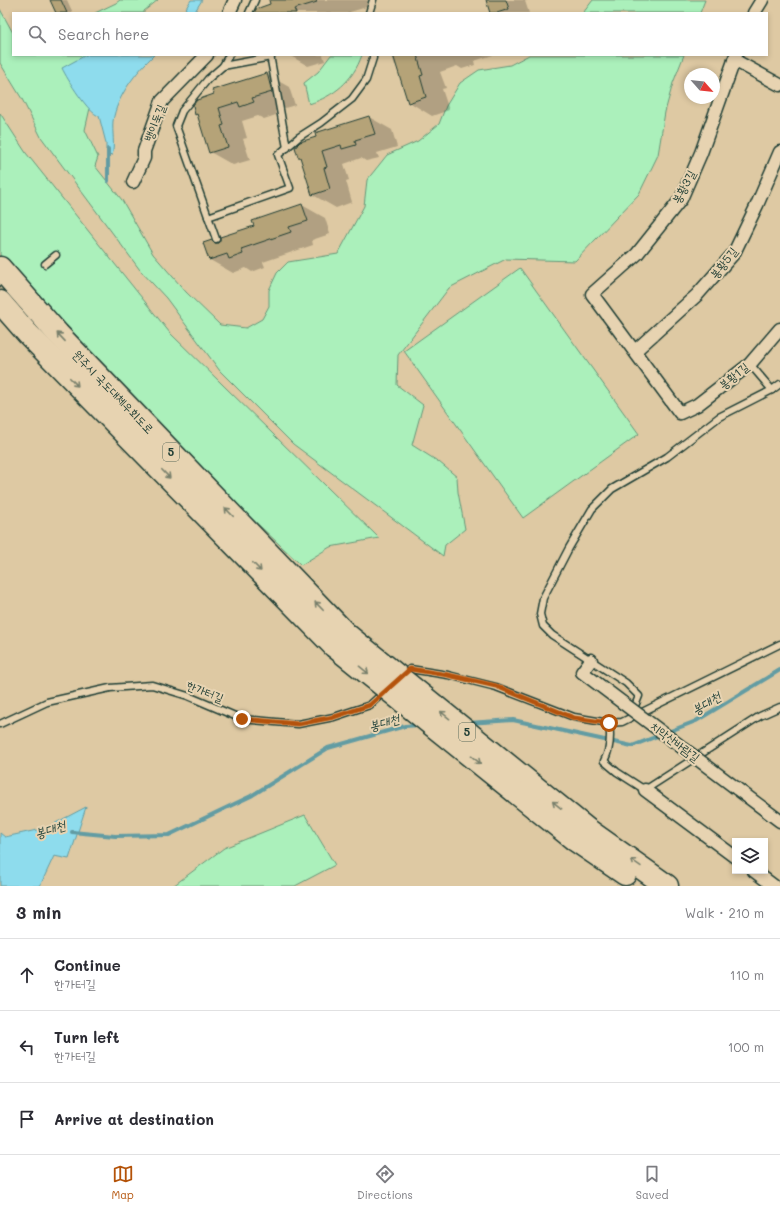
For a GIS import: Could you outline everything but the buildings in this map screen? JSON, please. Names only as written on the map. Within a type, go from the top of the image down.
[{"type":"highway","name":"원주시 국도대체우회도로","points":[[0,268],[58,334],[340,640]]},
{"type":"highway","name":"원주시 국도대체우회도로","points":[[0,302],[28,334],[340,640]]},
{"type":"highway","name":"5","points":[[340,640],[642,886]]},
{"type":"highway","name":"5","points":[[581,835],[667,886]]},
{"type":"street","points":[[229,12],[235,0]]},
{"type":"street","points":[[755,12],[762,0]]},
{"type":"street","name":"뱅이둑길","points":[[133,182],[144,158],[144,151],[162,101],[205,56]]},
{"type":"street","points":[[735,58],[780,85]]},
{"type":"street","name":"봉황3길","points":[[635,351],[592,294],[637,254],[681,199],[722,99],[735,58]]},
{"type":"street","name":"봉황5길","points":[[635,351],[698,295],[734,253],[780,152]]},
{"type":"street","name":"봉황1길","points":[[635,351],[680,413],[697,405],[750,364],[780,330]]},
{"type":"street","name":"치악산바람길","points":[[591,660],[582,672],[780,821]]},
{"type":"street","points":[[645,790],[732,855]]},
{"type":"street","points":[[758,874],[774,886]]},
{"type":"lane","points":[[249,12],[255,0]]},
{"type":"lane","points":[[369,12],[373,0]]},
{"type":"lane","points":[[216,239],[176,126],[182,111],[208,79],[223,66],[228,56]]},
{"type":"lane","points":[[223,66],[270,56],[287,148]]},
{"type":"lane","points":[[208,217],[290,188],[278,156],[299,137],[321,123],[352,99],[366,80],[373,56]]},
{"type":"lane","points":[[45,264],[56,255]]},
{"type":"lane","points":[[750,364],[772,390]]},
{"type":"lane","points":[[631,718],[638,696],[626,684],[552,634],[543,626],[540,614],[543,598],[569,548],[592,509],[612,489],[667,457],[719,417],[772,390],[780,384]]},
{"type":"lane","name":"한가터길","points":[[0,724],[47,702],[110,688],[152,684],[188,696],[242,719],[298,724],[334,717],[370,705],[410,669],[448,675],[496,686],[574,718],[609,723],[622,722],[780,644]]},
{"type":"lane","points":[[609,723],[611,733],[608,755],[604,761],[617,772],[645,790],[760,716],[780,707]]},
{"type":"green space","points":[[120,0],[158,0],[144,12],[97,12]]},
{"type":"green space","points":[[593,0],[705,0],[700,12],[584,12]]},
{"type":"green space","points":[[0,9],[12,31],[12,56],[129,56],[90,108],[85,130],[98,157],[95,166],[122,200],[153,254],[186,292],[220,325],[246,328],[262,319],[269,306],[269,290],[277,273],[288,262],[338,254],[364,206],[367,180],[387,155],[418,141],[439,124],[446,106],[460,83],[479,70],[510,65],[527,56],[684,56],[673,83],[665,112],[658,155],[639,194],[575,261],[506,259],[449,288],[398,355],[397,385],[423,405],[412,445],[439,462],[457,477],[458,492],[465,529],[445,545],[443,556],[293,444],[220,371],[166,298],[140,270],[41,137],[22,99],[0,63]]},
{"type":"green space","points":[[330,56],[362,56],[348,80],[342,86],[327,97],[309,104],[304,83],[318,72]]},
{"type":"green space","points":[[0,113],[26,153],[170,333],[379,538],[330,547],[301,565],[144,416],[0,259]]},
{"type":"green space","points":[[520,268],[639,434],[523,518],[404,351]]},
{"type":"green space","points":[[305,815],[335,865],[295,886],[173,886],[224,848]]},
{"type":"water","points":[[191,0],[202,0],[195,12],[184,12]]},
{"type":"water","points":[[84,56],[153,56],[128,85],[115,112],[113,121],[112,156],[106,150],[106,143],[99,116],[84,103],[68,80],[62,68]]},
{"type":"water","points":[[86,807],[69,859],[54,856],[40,886],[0,886],[0,833],[5,837],[46,828]]},
{"type":"waterway","points":[[108,149],[108,181]]},
{"type":"waterway","name":"봉대천","points":[[468,723],[513,720],[632,746],[696,721],[780,670]]},
{"type":"waterway","name":"봉대천","points":[[72,832],[115,836],[169,835],[251,796],[328,748],[405,726],[420,725]]},
{"type":"route","points":[[242,719],[298,724],[334,717],[370,705],[410,669],[448,675],[496,686],[546,705],[574,718],[609,723]]}]
